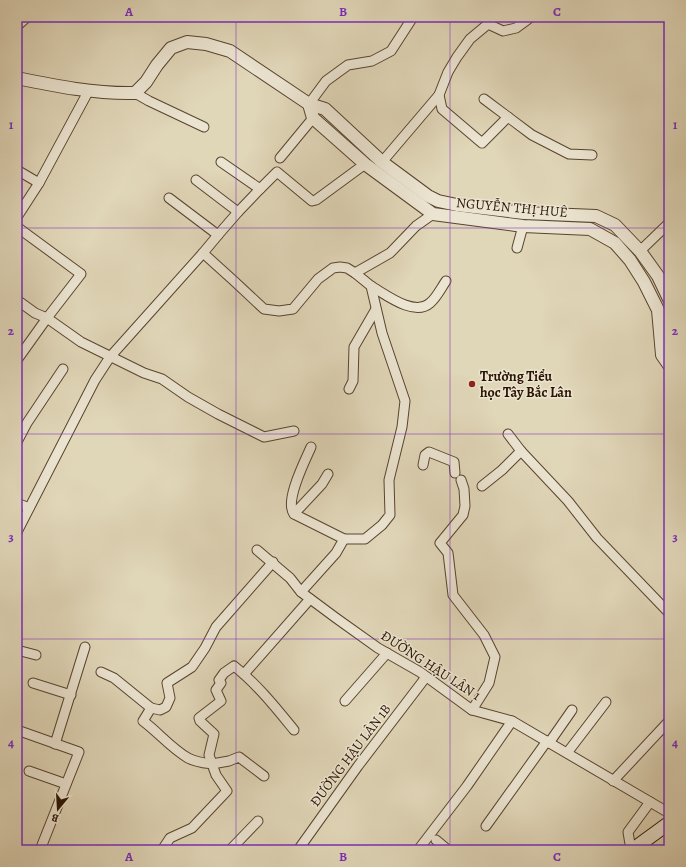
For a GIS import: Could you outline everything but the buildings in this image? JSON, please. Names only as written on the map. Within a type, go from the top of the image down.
[{"type":"main road","points":[[632,850],[669,823]]},
{"type":"street","points":[[17,24],[25,17]]},
{"type":"street","points":[[280,158],[313,118],[309,104],[326,81],[348,65],[372,61],[391,51],[413,17]]},
{"type":"street","points":[[382,162],[439,95],[448,72],[470,39],[488,24],[503,31],[516,28],[531,17]]},
{"type":"street","name":"NGUYỄN THỊ HUÊ","points":[[135,93],[146,82],[157,65],[171,48],[187,42],[206,44],[230,51],[309,104],[325,109],[382,162],[428,196],[438,201],[457,205],[524,213],[596,216],[615,225],[640,251],[658,276],[669,299]]},
{"type":"street","points":[[17,78],[63,87],[109,93],[135,93],[204,127]]},
{"type":"street","points":[[17,217],[38,183],[89,90]]},
{"type":"street","points":[[439,95],[442,109],[482,143],[508,117]]},
{"type":"street","points":[[484,99],[532,136],[569,154],[592,155]]},
{"type":"street","name":"NGUYỄN THỊ HUÊ","points":[[313,118],[365,164],[433,214],[523,226],[590,229],[615,243],[630,260],[658,310],[662,355],[669,365]]},
{"type":"street","points":[[221,162],[260,189]]},
{"type":"street","points":[[17,532],[95,380],[110,357],[238,212],[277,172],[312,201],[316,200],[365,164]]},
{"type":"street","points":[[17,170],[38,183]]},
{"type":"street","points":[[196,180],[238,212]]},
{"type":"street","points":[[169,198],[218,236]]},
{"type":"street","points":[[517,248],[523,226],[524,213]]},
{"type":"street","points":[[355,273],[390,253],[416,226],[433,214]]},
{"type":"street","points":[[640,251],[669,223]]},
{"type":"street","points":[[17,228],[81,274],[17,360]]},
{"type":"street","points":[[203,253],[264,309],[279,311],[293,309],[318,279],[333,268],[347,268],[370,286],[414,308],[428,305],[434,299],[446,280]]},
{"type":"street","points":[[311,447],[296,484],[291,502],[291,510],[294,514],[344,539],[364,539],[382,525],[390,515],[390,480],[402,426],[404,401],[382,333],[370,286]]},
{"type":"street","points":[[17,300],[82,342],[144,373],[162,379],[188,397],[264,437],[294,431]]},
{"type":"street","points":[[349,389],[353,381],[354,347],[376,309]]},
{"type":"street","points":[[17,442],[27,422],[64,369]]},
{"type":"street","points":[[508,434],[521,451],[568,501],[597,538],[668,609]]},
{"type":"street","points":[[482,486],[502,470],[521,451]]},
{"type":"street","points":[[423,465],[425,455],[429,452],[454,462],[464,489],[463,515],[440,543],[448,553],[453,595],[484,635],[495,657],[489,683],[472,710]]},
{"type":"street","points":[[294,514],[322,484],[328,474]]},
{"type":"street","points":[[17,503],[29,508]]},
{"type":"street","points":[[301,592],[336,553],[344,539]]},
{"type":"street","name":"ĐƯỜNG HẬU LÂN 1","points":[[257,550],[290,578],[301,592],[310,599],[347,626],[426,677],[472,710],[512,721],[669,813]]},
{"type":"street","points":[[101,672],[114,678],[151,708],[160,710],[166,707],[170,698],[167,684],[192,667],[205,648],[216,627],[272,562]]},
{"type":"street","points":[[244,674],[310,599]]},
{"type":"street","points":[[55,744],[85,647]]},
{"type":"street","points":[[17,650],[36,655]]},
{"type":"street","points":[[345,701],[387,653]]},
{"type":"street","points":[[162,850],[170,838],[192,828],[227,791],[216,776],[209,755],[214,734],[200,721],[199,718],[220,701],[216,690],[221,683],[219,680],[224,672],[234,666],[244,674],[272,703],[294,730]]},
{"type":"street","name":"ĐƯỜNG HẬU LÂN 1B","points":[[298,850],[358,766],[426,677]]},
{"type":"street","points":[[33,683],[70,695]]},
{"type":"street","points":[[567,753],[606,702]]},
{"type":"street","points":[[151,708],[143,721],[188,758],[194,761],[212,764],[239,757],[264,776]]},
{"type":"street","points":[[486,826],[572,710]]},
{"type":"street","points":[[418,850],[467,786],[512,721]]},
{"type":"street","points":[[614,781],[669,721]]},
{"type":"street","points":[[17,730],[79,752],[40,850]]},
{"type":"street","points":[[29,771],[66,784]]},
{"type":"street","points":[[632,850],[628,832],[650,802]]},
{"type":"street","points":[[230,850],[258,822]]},
{"type":"street","points":[[436,840],[448,850]]},
{"type":"place","name":"Trường Tiểu học Tây Bắc Lân","points":[[472,384]]}]
